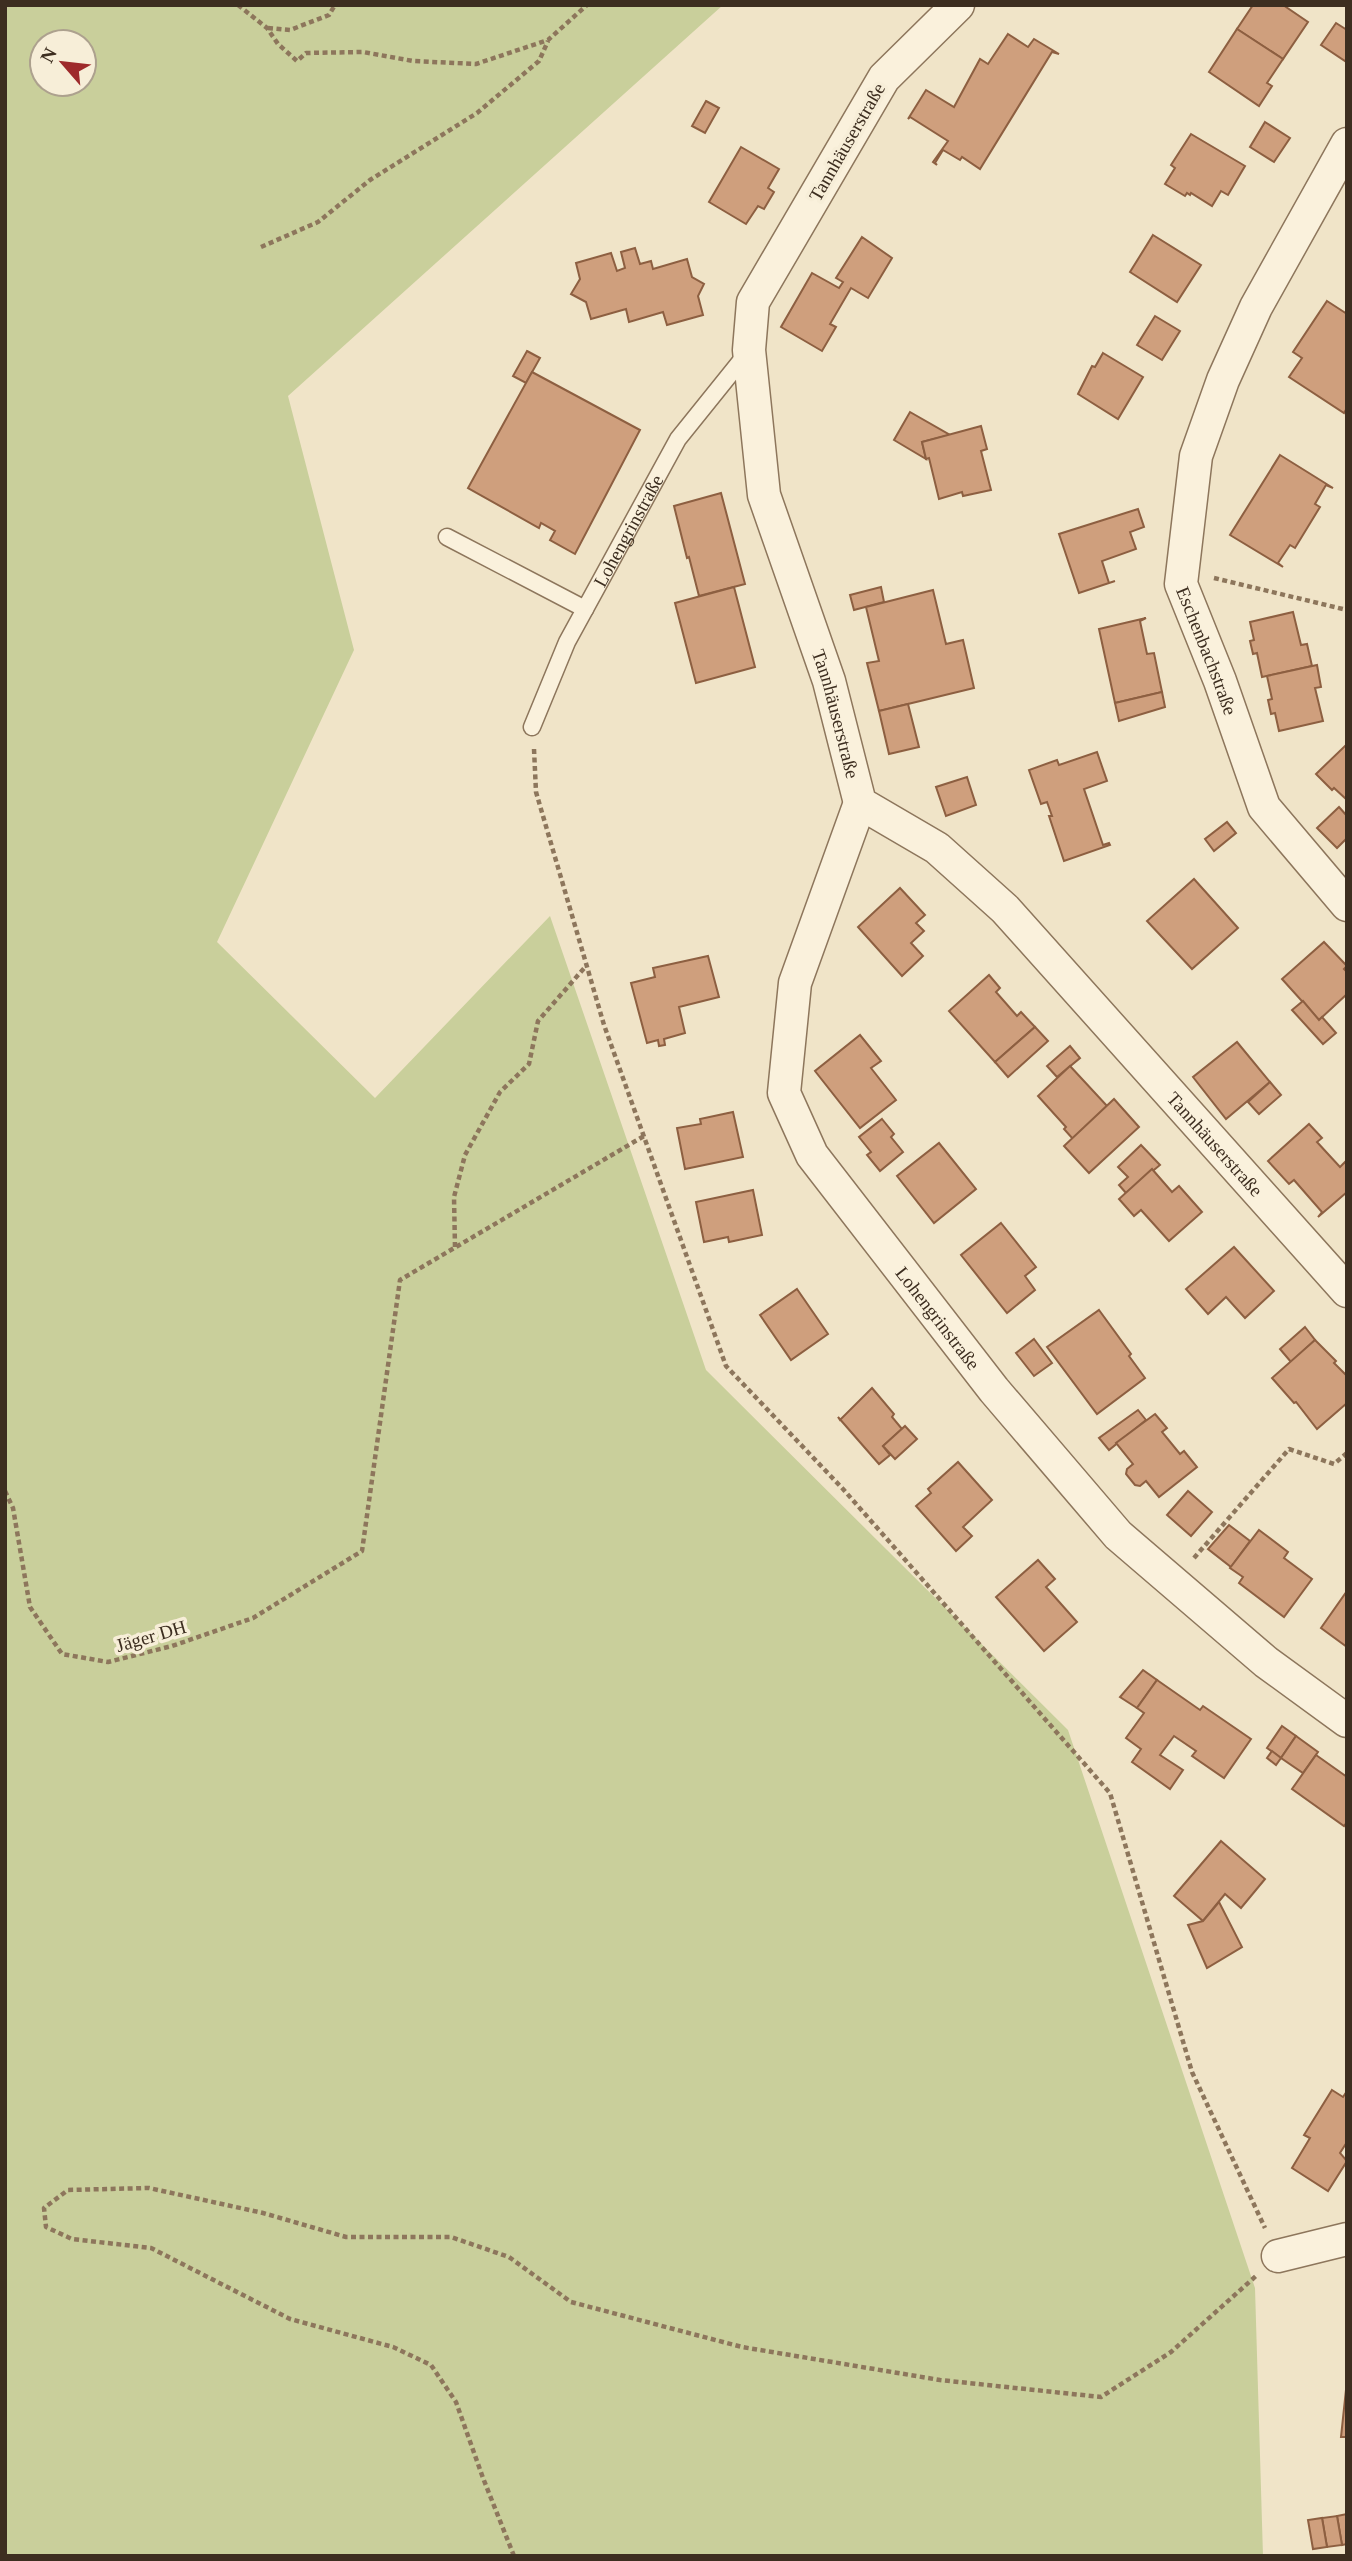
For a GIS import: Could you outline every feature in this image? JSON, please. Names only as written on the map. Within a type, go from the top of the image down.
[{"type":"street","name":"Tannhäuserstraße","points":[[958,5],[884,78],[753,302],[749,350],[764,495],[830,681],[860,803],[937,848],[1005,909],[1347,1291]]},
{"type":"street","name":"Eschenbachstraße","points":[[1347,145],[1256,307],[1223,380],[1196,456],[1181,584],[1220,681],[1264,807],[1347,905]]},
{"type":"street","name":"Lohengrinstraße","points":[[860,803],[795,983],[784,1093],[812,1155],[993,1390],[1118,1535],[1266,1662],[1347,1721]]},
{"type":"street","points":[[1278,2256],[1347,2239]]},
{"type":"lane","name":"Lohengrinstraße","points":[[532,727],[567,642],[678,439],[749,350]]},
{"type":"lane","points":[[447,537],[585,610]]},
{"type":"path","points":[[238,5],[267,28],[278,44],[297,61],[306,53],[363,52],[413,61],[476,64],[548,40],[587,5]]},
{"type":"path","points":[[267,28],[290,30],[329,15],[335,5]]},
{"type":"path","points":[[261,247],[318,222],[370,180],[477,113],[539,61],[548,40]]},
{"type":"path","points":[[1182,570],[1347,610]]},
{"type":"path","points":[[514,2556],[456,2402],[431,2365],[393,2347],[290,2319],[151,2248],[72,2239],[46,2227],[44,2208],[68,2190],[149,2188],[263,2213],[346,2237],[451,2237],[509,2257],[571,2302],[742,2347],[940,2380],[1101,2398],[1171,2352],[1278,2256],[1192,2072],[1110,1793],[843,1489],[726,1366],[604,1025],[536,792],[532,727]]},
{"type":"path","points":[[587,965],[538,1021],[528,1063],[500,1092],[465,1155],[454,1196],[456,1247],[644,1136]]},
{"type":"path","name":"Jäger DH","points":[[5,1491],[13,1508],[30,1607],[62,1654],[108,1662],[172,1646],[253,1618],[362,1551],[400,1280],[456,1247]]},
{"type":"path","points":[[1173,1583],[1289,1449],[1334,1464],[1347,1453]]},
{"type":"green space","points":[[5,5],[723,5],[288,396],[354,650],[217,942],[375,1098],[550,916],[706,1370],[1068,1730],[1255,2288],[1263,2556],[5,2556]]},
{"type":"building","points":[[1253,5],[1283,5],[1308,22],[1283,59],[1237,29]]},
{"type":"building","points":[[1336,23],[1347,30],[1345,61],[1321,45]]},
{"type":"building","points":[[1237,29],[1283,59],[1267,83],[1272,86],[1259,106],[1209,72]]},
{"type":"building","points":[[1008,34],[1028,47],[1034,39],[1059,54],[1052,52],[980,169],[962,157],[960,160],[943,150],[935,163],[937,165],[933,162],[948,141],[910,117],[908,119],[926,90],[954,107],[980,59],[988,64]]},
{"type":"building","points":[[706,101],[719,108],[705,133],[692,126]]},
{"type":"building","points":[[1265,122],[1290,138],[1274,162],[1250,147]]},
{"type":"building","points":[[1191,134],[1245,166],[1228,195],[1221,191],[1212,206],[1191,193],[1185,196],[1165,184],[1175,168],[1171,165]]},
{"type":"building","points":[[741,147],[779,169],[768,188],[774,192],[764,209],[758,206],[746,224],[709,202]]},
{"type":"building","points":[[1153,235],[1201,265],[1177,302],[1130,272]]},
{"type":"building","points":[[862,237],[892,258],[868,298],[851,288],[830,324],[836,327],[822,351],[781,327],[812,273],[839,288],[843,282],[836,278]]},
{"type":"building","points":[[635,248],[640,264],[651,261],[653,269],[687,259],[692,277],[704,284],[698,296],[703,315],[667,325],[663,312],[629,322],[626,309],[591,319],[586,302],[571,294],[580,279],[576,263],[611,253],[617,271],[625,268],[621,252]]},
{"type":"building","points":[[1327,301],[1347,314],[1347,408],[1344,413],[1289,377],[1302,358],[1293,352]]},
{"type":"building","points":[[1155,316],[1180,331],[1162,360],[1137,345]]},
{"type":"building","points":[[527,351],[540,358],[526,383],[513,376]]},
{"type":"building","points":[[1103,353],[1143,377],[1118,419],[1078,394],[1092,366],[1095,367]]},
{"type":"building","points":[[532,372],[640,430],[575,554],[550,540],[555,531],[541,523],[539,528],[468,488]]},
{"type":"building","points":[[910,412],[950,435],[922,442],[926,459],[894,440]]},
{"type":"building","points":[[981,426],[987,449],[981,451],[991,490],[963,496],[962,492],[939,499],[929,458],[926,459],[922,442]]},
{"type":"building","points":[[1280,455],[1333,488],[1326,485],[1315,504],[1320,507],[1295,548],[1290,545],[1278,563],[1283,567],[1230,535]]},
{"type":"building","points":[[721,493],[745,584],[699,596],[674,506]]},
{"type":"building","points":[[1138,509],[1144,527],[1130,532],[1136,549],[1102,561],[1109,583],[1079,593],[1059,534]]},
{"type":"building","points":[[734,587],[755,667],[696,683],[675,603]]},
{"type":"building","points":[[881,587],[884,602],[854,610],[850,595]]},
{"type":"building","points":[[933,590],[946,644],[963,640],[974,688],[879,711],[867,663],[879,661],[866,607]]},
{"type":"building","points":[[1293,612],[1301,645],[1307,644],[1312,666],[1262,677],[1257,653],[1253,654],[1250,641],[1254,640],[1250,622]]},
{"type":"building","points":[[1146,618],[1140,621],[1147,654],[1154,653],[1162,692],[1115,703],[1099,629]]},
{"type":"building","points":[[1317,665],[1321,687],[1315,688],[1323,721],[1279,731],[1275,713],[1271,714],[1268,700],[1272,699],[1267,676]]},
{"type":"building","points":[[1162,692],[1165,707],[1119,721],[1115,703]]},
{"type":"building","points":[[908,704],[919,747],[889,754],[879,711]]},
{"type":"building","points":[[1347,744],[1347,800],[1316,774]]},
{"type":"building","points":[[1097,752],[1107,781],[1084,789],[1103,845],[1110,845],[1064,861],[1047,802],[1041,804],[1029,770],[1057,760],[1059,765]]},
{"type":"building","points":[[967,777],[976,805],[946,816],[936,787]]},
{"type":"building","points":[[1339,807],[1347,816],[1347,838],[1337,848],[1317,828]]},
{"type":"building","points":[[1227,822],[1236,833],[1214,851],[1205,839]]},
{"type":"building","points":[[1194,879],[1238,928],[1192,969],[1147,921]]},
{"type":"building","points":[[900,888],[925,915],[916,923],[924,931],[911,943],[923,956],[902,976],[858,927]]},
{"type":"building","points":[[1324,942],[1347,966],[1344,969],[1347,972],[1347,994],[1319,1020],[1282,979]]},
{"type":"building","points":[[708,956],[719,997],[679,1007],[685,1033],[664,1039],[665,1045],[659,1046],[658,1040],[647,1043],[631,983],[655,977],[653,968]]},
{"type":"building","points":[[989,975],[1000,988],[996,992],[1017,1016],[1021,1012],[1035,1027],[995,1062],[949,1011]]},
{"type":"building","points":[[1303,1001],[1319,1020],[1322,1017],[1336,1033],[1323,1044],[1292,1010]]},
{"type":"building","points":[[1035,1027],[1048,1041],[1008,1077],[995,1062]]},
{"type":"building","points":[[860,1035],[881,1061],[871,1068],[896,1100],[860,1128],[815,1071]]},
{"type":"building","points":[[1237,1042],[1270,1082],[1226,1119],[1193,1077]]},
{"type":"building","points":[[1070,1046],[1080,1058],[1057,1077],[1047,1066]]},
{"type":"building","points":[[1070,1066],[1108,1107],[1073,1139],[1064,1129],[1066,1127],[1038,1096]]},
{"type":"building","points":[[1270,1082],[1281,1095],[1259,1114],[1248,1102]]},
{"type":"building","points":[[1114,1099],[1139,1127],[1089,1173],[1064,1146]]},
{"type":"building","points":[[733,1112],[743,1157],[685,1169],[677,1128],[701,1124],[700,1119]]},
{"type":"building","points":[[882,1119],[903,1152],[880,1171],[867,1155],[871,1152],[859,1137]]},
{"type":"building","points":[[1309,1124],[1322,1138],[1317,1142],[1340,1167],[1345,1162],[1347,1166],[1347,1192],[1318,1217],[1322,1212],[1294,1180],[1289,1184],[1268,1161]]},
{"type":"building","points":[[939,1143],[976,1189],[934,1223],[897,1176]]},
{"type":"building","points":[[1141,1145],[1160,1165],[1126,1193],[1119,1185],[1128,1177],[1118,1167]]},
{"type":"building","points":[[1152,1169],[1172,1192],[1179,1186],[1202,1212],[1169,1241],[1141,1210],[1134,1216],[1119,1199]]},
{"type":"building","points":[[753,1190],[762,1235],[729,1242],[728,1237],[704,1242],[696,1202]]},
{"type":"building","points":[[1001,1223],[1036,1267],[1025,1276],[1035,1290],[1007,1313],[961,1255]]},
{"type":"building","points":[[1234,1247],[1274,1291],[1245,1318],[1226,1297],[1208,1314],[1186,1289]]},
{"type":"building","points":[[797,1289],[828,1334],[791,1360],[760,1315]]},
{"type":"building","points":[[1099,1310],[1145,1378],[1097,1414],[1047,1347]]},
{"type":"building","points":[[1305,1327],[1315,1340],[1291,1362],[1280,1349]]},
{"type":"building","points":[[1034,1339],[1052,1363],[1034,1376],[1016,1353]]},
{"type":"building","points":[[1315,1340],[1347,1376],[1347,1403],[1317,1429],[1296,1402],[1294,1403],[1272,1378]]},
{"type":"building","points":[[872,1388],[894,1414],[892,1417],[902,1429],[883,1446],[890,1455],[879,1464],[840,1420]]},
{"type":"building","points":[[1138,1410],[1146,1420],[1109,1450],[1099,1438]]},
{"type":"building","points":[[1155,1414],[1167,1428],[1162,1432],[1180,1454],[1184,1451],[1197,1467],[1159,1497],[1146,1481],[1140,1486],[1135,1485],[1126,1474],[1133,1464],[1116,1443]]},
{"type":"building","points":[[905,1426],[917,1439],[895,1459],[883,1446]]},
{"type":"building","points":[[958,1462],[992,1500],[963,1527],[972,1536],[956,1551],[916,1506],[931,1493],[928,1489]]},
{"type":"building","points":[[1188,1491],[1212,1512],[1191,1536],[1167,1515]]},
{"type":"building","points":[[1229,1525],[1250,1541],[1231,1567],[1208,1549]]},
{"type":"building","points":[[1259,1530],[1288,1552],[1284,1558],[1312,1579],[1284,1617],[1239,1583],[1243,1577],[1230,1568]]},
{"type":"building","points":[[1038,1560],[1055,1579],[1046,1587],[1077,1622],[1044,1651],[996,1597]]},
{"type":"building","points":[[1347,1591],[1347,1647],[1321,1628]]},
{"type":"building","points":[[1143,1670],[1157,1680],[1137,1708],[1120,1697]]},
{"type":"building","points":[[1157,1680],[1200,1710],[1203,1706],[1251,1739],[1224,1778],[1192,1756],[1196,1751],[1174,1736],[1160,1755],[1183,1770],[1170,1789],[1132,1762],[1141,1749],[1126,1738],[1144,1713],[1137,1708]]},
{"type":"building","points":[[1282,1726],[1296,1736],[1281,1758],[1267,1748]]},
{"type":"building","points":[[1296,1736],[1318,1752],[1303,1773],[1281,1758]]},
{"type":"building","points":[[1272,1751],[1281,1758],[1276,1765],[1267,1758]]},
{"type":"building","points":[[1316,1755],[1347,1777],[1347,1822],[1344,1826],[1292,1789]]},
{"type":"building","points":[[1221,1841],[1265,1879],[1241,1908],[1225,1894],[1203,1921],[1174,1896]]},
{"type":"building","points":[[1219,1902],[1242,1947],[1207,1968],[1188,1925],[1203,1921]]},
{"type":"building","points":[[1332,2090],[1343,2097],[1347,2091],[1347,2142],[1340,2153],[1347,2161],[1328,2191],[1292,2168],[1310,2138],[1304,2135]]},
{"type":"building","points":[[1347,2380],[1347,2437],[1341,2437]]},
{"type":"building","points":[[1347,2514],[1347,2544],[1342,2545],[1337,2516]]},
{"type":"building","points":[[1337,2516],[1342,2545],[1327,2547],[1322,2518]]},
{"type":"building","points":[[1322,2518],[1327,2547],[1313,2549],[1308,2520]]}]
